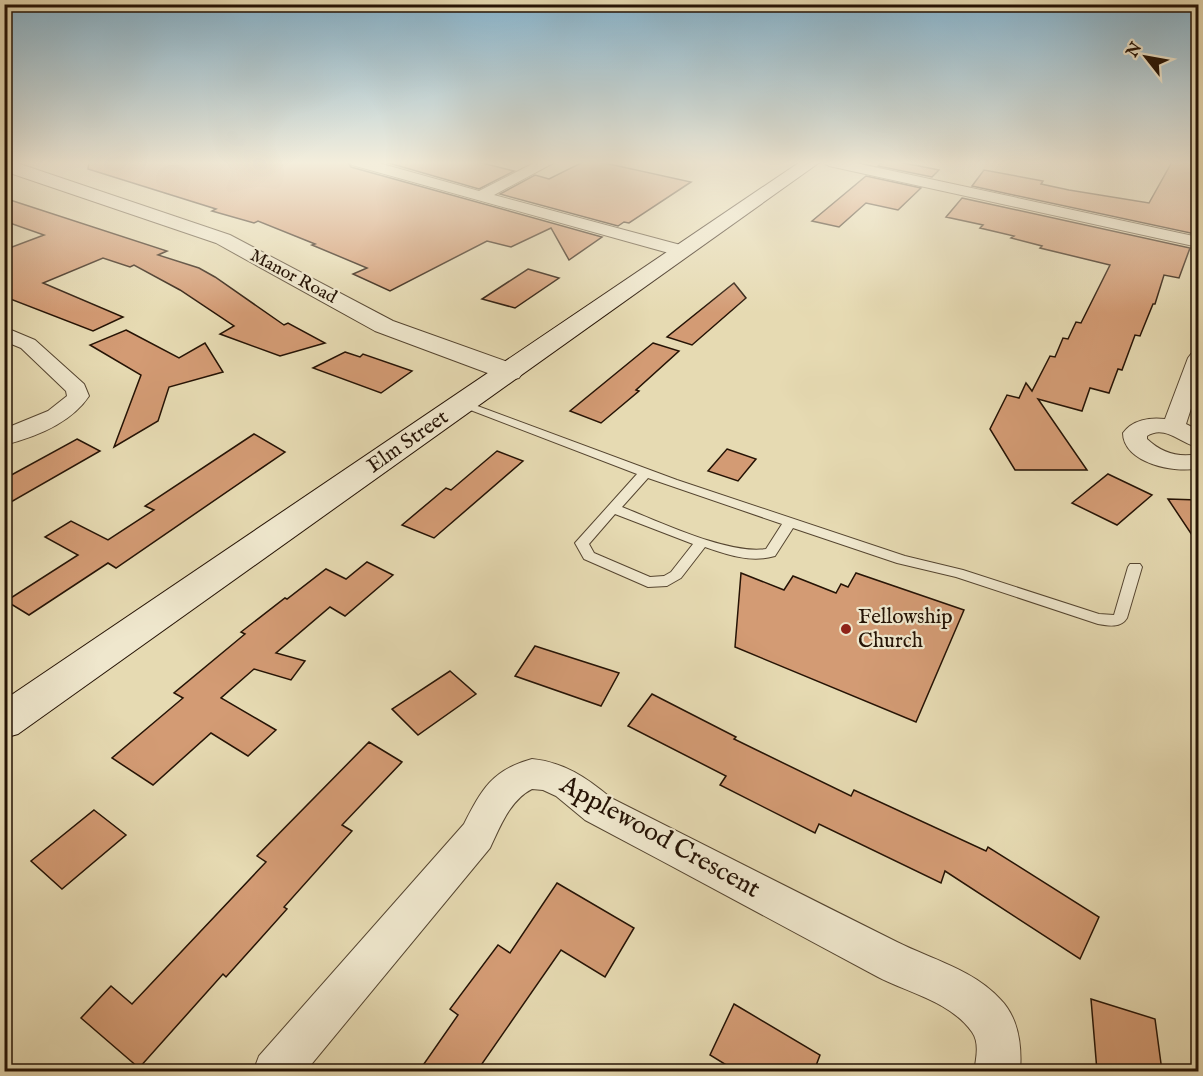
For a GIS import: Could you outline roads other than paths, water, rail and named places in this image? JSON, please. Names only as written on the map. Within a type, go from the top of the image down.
[{"type":"main road","name":"Manor Road","points":[[144,212],[223,239],[384,326],[510,372]]},
{"type":"main road","name":"Elm Street","points":[[4,722],[739,212]]},
{"type":"street","points":[[537,212],[682,251]]},
{"type":"street","points":[[1061,212],[1198,242]]},
{"type":"street","points":[[4,333],[28,344],[76,389],[78,396],[75,404],[63,412],[4,438]]},
{"type":"street","points":[[1173,428],[1198,358]]},
{"type":"street","points":[[1198,440],[1173,428],[1151,425],[1135,433],[1135,440],[1150,454],[1180,463],[1198,461]]},
{"type":"street","name":"Applewood Crescent","points":[[275,1071],[477,836],[495,802],[507,786],[522,774],[545,775],[564,783],[598,809],[895,963],[958,992],[980,1008],[997,1030],[1000,1057],[997,1071]]},
{"type":"lane","points":[[464,404],[645,473],[902,560],[958,573],[1104,620],[1120,618],[1135,567]]},
{"type":"lane","points":[[645,473],[587,535],[582,543],[589,556],[648,582],[667,581],[676,575],[702,542]]},
{"type":"lane","points":[[612,508],[702,542],[747,555],[759,556],[770,553],[790,522]]},
{"type":"place","name":"Fellowship Church","points":[[846,629]]}]
